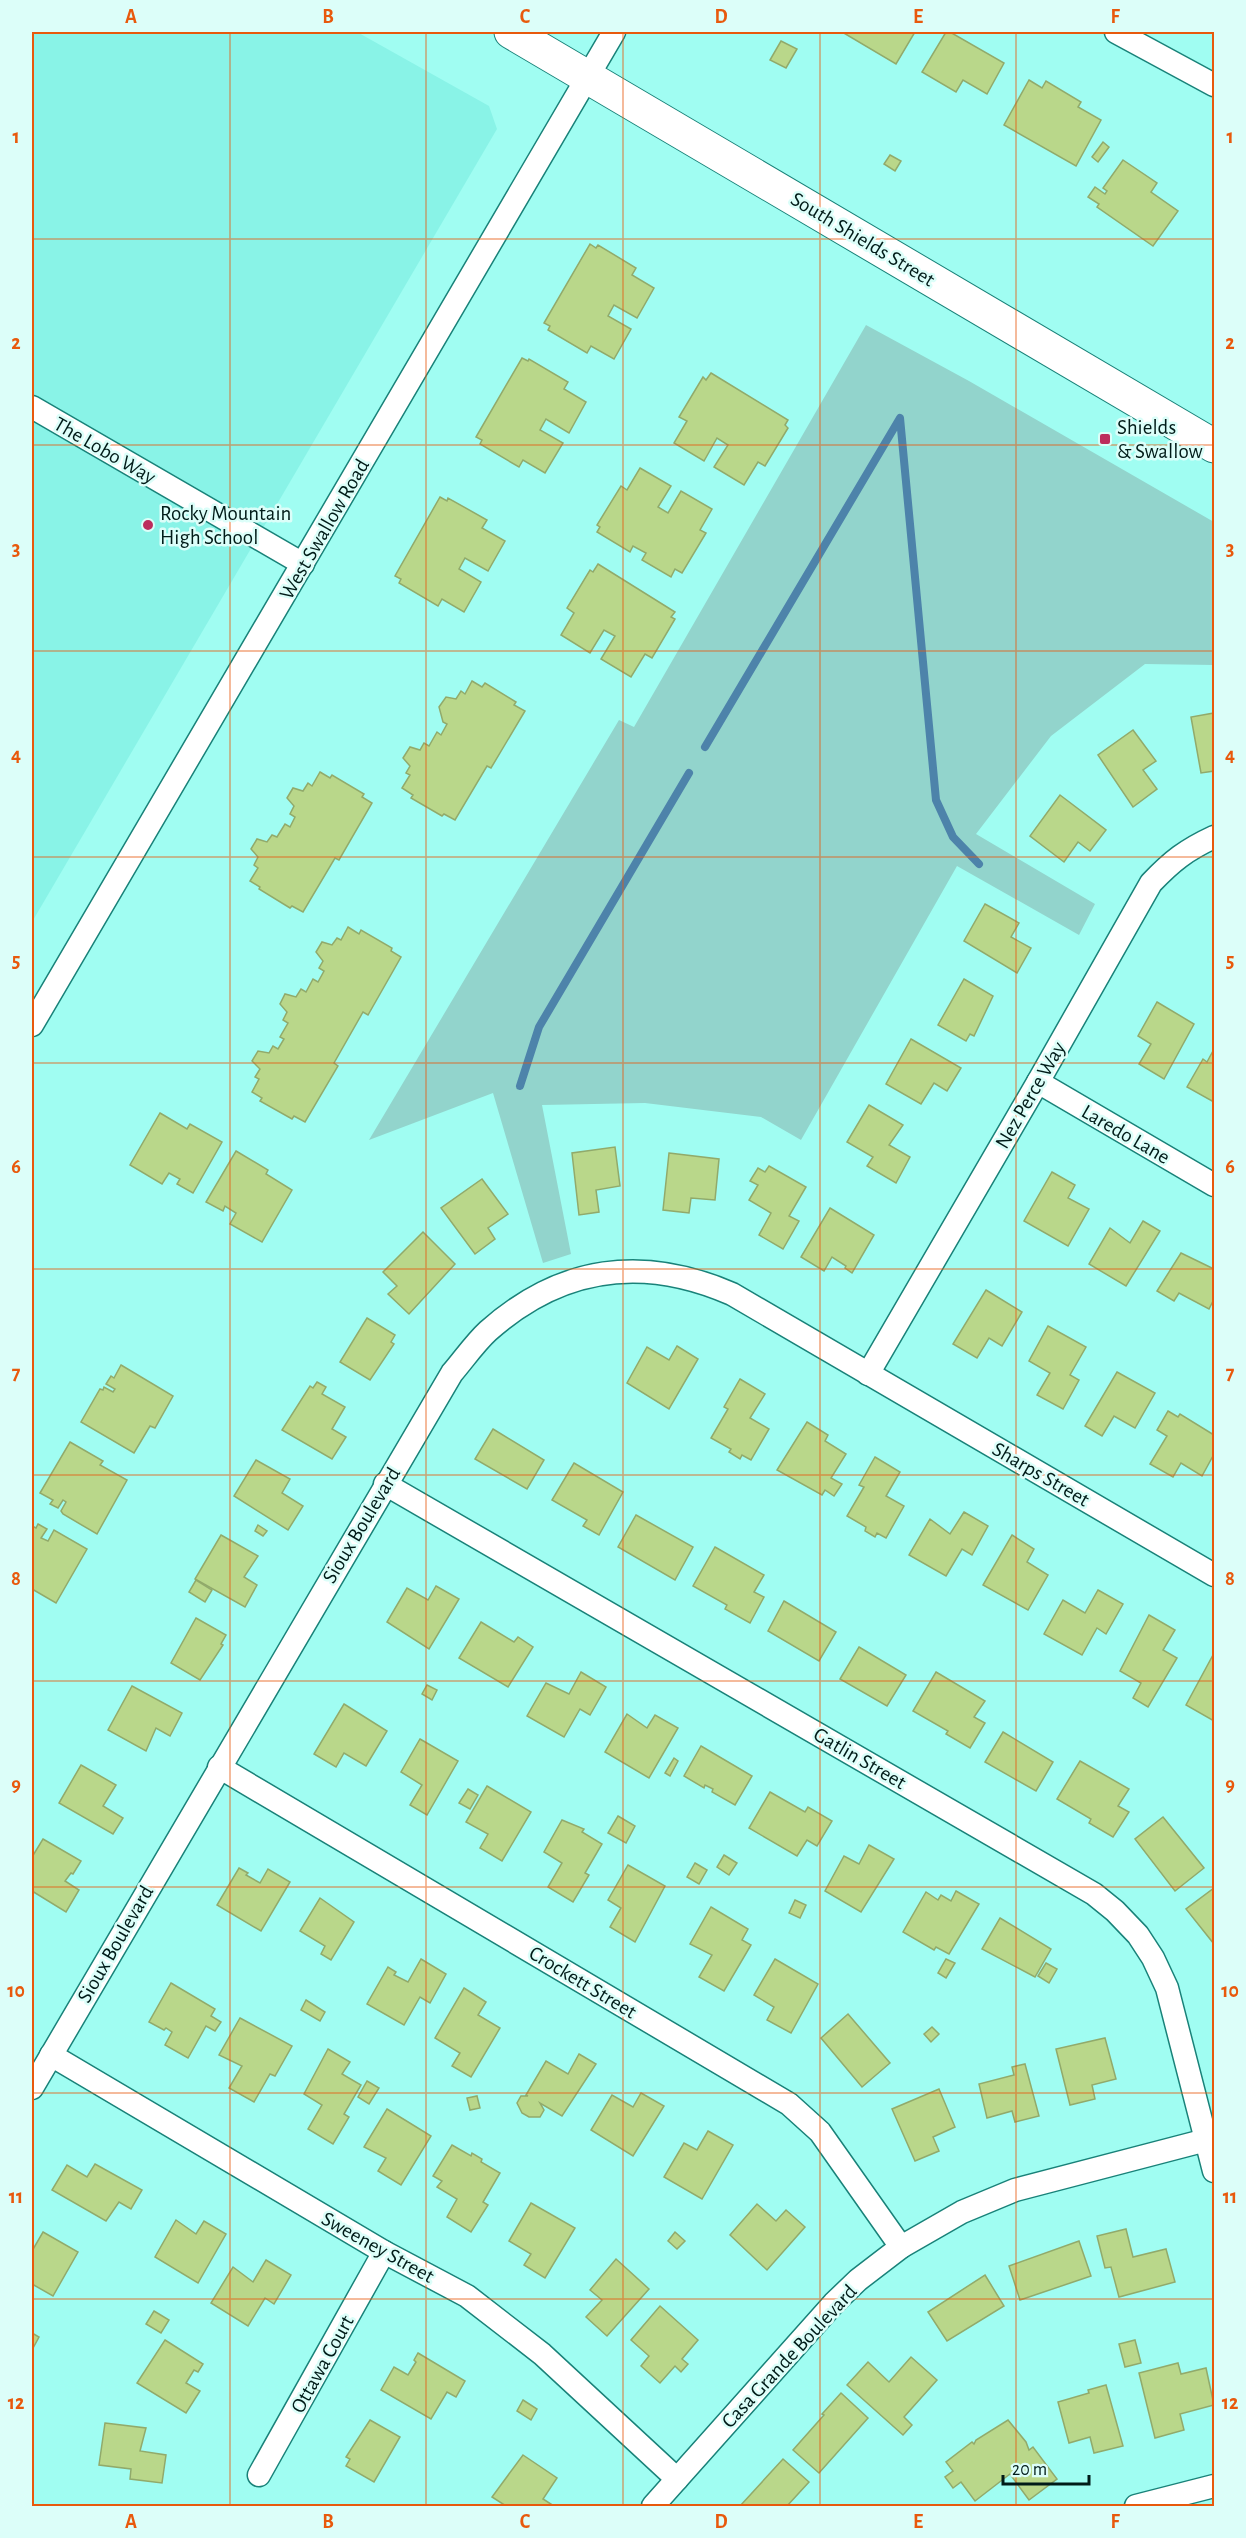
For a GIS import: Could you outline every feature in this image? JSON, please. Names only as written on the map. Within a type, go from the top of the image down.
[{"type":"main road","name":"South Shields Street","points":[[511,32],[1215,446]]},
{"type":"street","name":"West Swallow Road","points":[[32,1025],[614,32]]},
{"type":"street","points":[[1116,32],[1215,85]]},
{"type":"street","name":"The Lobo Way","points":[[32,407],[303,564]]},
{"type":"street","name":"Nez Perce Way","points":[[868,1374],[1151,883],[1173,860],[1190,848],[1215,837]]},
{"type":"street","name":"Laredo Lane","points":[[1038,1082],[1215,1185]]},
{"type":"street","name":"Sioux Boulevard","points":[[32,2088],[452,1373],[487,1332],[519,1307],[550,1290],[577,1279],[610,1272],[638,1270],[672,1274],[706,1283],[732,1294],[868,1374]]},
{"type":"street","name":"Sharps Street","points":[[868,1374],[1215,1575]]},
{"type":"street","name":"Gatlin Street","points":[[386,1484],[1094,1894],[1115,1911],[1138,1935],[1153,1958],[1167,1988],[1210,2139],[1215,2171]]},
{"type":"street","name":"Crockett Street","points":[[219,1767],[789,2104],[820,2132],[901,2247]]},
{"type":"street","name":"Sweeney Street","points":[[51,2055],[384,2252],[467,2296],[515,2331],[677,2479]]},
{"type":"street","name":"Casa Grande Boulevard","points":[[653,2506],[834,2303],[858,2280],[901,2247],[962,2211],[1015,2190],[1210,2139]]},
{"type":"street","name":"Ottawa Court","points":[[259,2475],[384,2252]]},
{"type":"street","points":[[1136,2506],[1215,2486]]},
{"type":"shaded area","name":"Rocky Mountain High School","points":[[32,32],[357,32],[489,106],[497,129],[32,922]]},
{"type":"shaded area","points":[[866,325],[969,381],[1214,522],[1214,665],[1145,664],[1051,736],[976,834],[1095,904],[1079,935],[957,866],[801,1140],[761,1117],[645,1103],[542,1105],[571,1254],[543,1263],[493,1093],[369,1140],[619,720],[634,727]]},
{"type":"building","points":[[842,32],[915,32],[896,64]]},
{"type":"building","points":[[946,32],[950,32],[1004,63],[987,94],[963,80],[956,92],[922,72]]},
{"type":"building","points":[[781,41],[797,49],[786,68],[770,60]]},
{"type":"building","points":[[1029,80],[1042,88],[1046,81],[1081,102],[1078,107],[1101,120],[1076,166],[1004,125]]},
{"type":"building","points":[[1103,142],[1109,147],[1098,162],[1092,157]]},
{"type":"building","points":[[890,155],[901,161],[895,171],[884,164]]},
{"type":"building","points":[[1123,160],[1157,183],[1151,192],[1178,211],[1153,246],[1097,207],[1099,204],[1088,197],[1095,187],[1105,194],[1107,191],[1103,188]]},
{"type":"building","points":[[590,244],[596,248],[598,245],[636,268],[632,275],[654,288],[637,318],[614,305],[608,316],[631,329],[614,359],[591,346],[587,353],[548,330],[550,326],[544,323]]},
{"type":"building","points":[[522,358],[528,361],[529,359],[568,382],[564,389],[586,402],[569,433],[546,419],[540,430],[563,443],[545,473],[523,460],[519,467],[480,444],[482,440],[476,437]]},
{"type":"building","points":[[711,373],[788,420],[785,425],[788,428],[765,466],[758,462],[744,485],[714,467],[728,445],[717,438],[704,461],[674,443],[687,421],[679,417],[703,377],[706,380]]},
{"type":"building","points":[[640,468],[671,486],[658,507],[668,513],[681,491],[712,509],[700,530],[706,533],[682,573],[675,569],[671,577],[642,560],[646,553],[633,546],[630,552],[597,532],[600,527],[597,525],[621,486],[627,490]]},
{"type":"building","points":[[440,497],[447,501],[448,498],[487,520],[482,528],[505,541],[488,571],[465,558],[459,569],[481,582],[464,612],[442,599],[438,606],[399,583],[401,579],[395,576]]},
{"type":"building","points":[[598,564],[675,612],[671,617],[675,619],[652,658],[645,654],[631,677],[601,659],[615,636],[604,630],[590,653],[561,635],[574,613],[567,608],[590,570],[593,572]]},
{"type":"building","points":[[472,681],[482,687],[485,683],[516,702],[514,705],[525,711],[491,768],[487,766],[455,820],[444,814],[442,816],[411,798],[413,795],[402,788],[410,775],[406,773],[410,766],[403,758],[410,747],[420,750],[424,743],[429,746],[437,732],[441,735],[447,724],[443,722],[439,707],[446,697],[456,699],[461,691],[465,694]]},
{"type":"building","points":[[1214,713],[1214,771],[1201,773],[1191,717]]},
{"type":"building","points":[[1133,730],[1156,761],[1143,770],[1157,789],[1133,807],[1098,755]]},
{"type":"building","points":[[320,772],[330,778],[332,775],[364,794],[362,797],[372,803],[339,860],[335,858],[303,912],[292,906],[290,908],[250,881],[258,868],[254,865],[258,857],[251,849],[257,839],[267,842],[272,835],[277,837],[285,824],[290,827],[295,817],[290,814],[294,806],[287,798],[293,788],[303,791],[308,783],[312,786]]},
{"type":"building","points":[[1060,795],[1106,830],[1090,851],[1078,842],[1064,862],[1030,836]]},
{"type":"building","points":[[985,904],[1019,923],[1011,937],[1031,948],[1017,973],[964,941]]},
{"type":"building","points":[[348,927],[359,934],[361,930],[392,948],[391,951],[401,957],[368,1015],[363,1012],[334,1063],[338,1066],[305,1122],[294,1116],[292,1119],[260,1101],[262,1098],[252,1092],[259,1079],[255,1077],[260,1069],[252,1061],[258,1051],[269,1053],[273,1046],[278,1049],[284,1039],[280,1037],[288,1023],[283,1020],[287,1012],[280,1004],[285,994],[296,997],[301,989],[306,992],[313,979],[318,982],[324,971],[319,968],[323,961],[316,952],[322,942],[332,945],[337,938],[341,940]]},
{"type":"building","points":[[964,979],[993,996],[974,1036],[970,1034],[966,1041],[938,1025]]},
{"type":"building","points":[[1157,1002],[1194,1024],[1164,1079],[1139,1064],[1151,1044],[1138,1036]]},
{"type":"building","points":[[911,1039],[961,1068],[947,1091],[934,1083],[921,1104],[886,1084]]},
{"type":"building","points":[[1214,1049],[1214,1097],[1212,1101],[1187,1087],[1203,1059],[1207,1062]]},
{"type":"building","points":[[869,1105],[903,1125],[889,1145],[910,1157],[896,1183],[867,1166],[873,1157],[847,1142]]},
{"type":"building","points":[[160,1113],[187,1129],[190,1124],[222,1142],[193,1193],[177,1184],[180,1179],[169,1173],[162,1184],[130,1165]]},
{"type":"building","points":[[615,1147],[620,1186],[596,1190],[599,1212],[579,1215],[572,1153]]},
{"type":"building","points":[[236,1151],[268,1170],[266,1174],[292,1190],[262,1242],[230,1224],[236,1213],[225,1206],[223,1211],[206,1202]]},
{"type":"building","points":[[669,1153],[719,1159],[715,1200],[691,1198],[689,1213],[663,1210]]},
{"type":"building","points":[[769,1166],[806,1187],[789,1216],[799,1221],[783,1249],[759,1235],[771,1213],[749,1200],[758,1185],[750,1181],[758,1168],[765,1172]]},
{"type":"building","points":[[1052,1172],[1075,1185],[1068,1198],[1089,1209],[1068,1246],[1024,1221]]},
{"type":"building","points":[[482,1179],[508,1214],[488,1228],[495,1239],[475,1254],[441,1208]]},
{"type":"building","points":[[830,1208],[874,1235],[852,1273],[832,1257],[824,1271],[801,1257]]},
{"type":"building","points":[[1143,1221],[1160,1231],[1126,1286],[1089,1264],[1110,1228],[1130,1243]]},
{"type":"building","points":[[423,1232],[455,1264],[409,1314],[388,1294],[397,1286],[383,1272]]},
{"type":"building","points":[[1181,1253],[1214,1269],[1214,1299],[1209,1309],[1179,1293],[1174,1301],[1157,1291]]},
{"type":"building","points":[[986,1290],[1022,1312],[1002,1346],[989,1338],[977,1358],[953,1344]]},
{"type":"building","points":[[367,1318],[395,1335],[391,1342],[394,1344],[370,1380],[340,1362]]},
{"type":"building","points":[[1048,1326],[1086,1347],[1070,1375],[1079,1380],[1063,1409],[1037,1395],[1050,1373],[1029,1361]]},
{"type":"building","points":[[677,1346],[698,1359],[669,1409],[627,1383],[647,1347],[669,1360]]},
{"type":"building","points":[[121,1365],[173,1396],[155,1428],[150,1426],[134,1453],[81,1422],[100,1389],[103,1390],[104,1387],[113,1392],[115,1389],[106,1384],[111,1376],[114,1378]]},
{"type":"building","points":[[1117,1372],[1155,1393],[1135,1428],[1114,1416],[1102,1436],[1085,1426]]},
{"type":"building","points":[[740,1379],[765,1394],[750,1418],[769,1429],[751,1460],[742,1455],[740,1459],[729,1452],[731,1449],[711,1438],[728,1409],[724,1407]]},
{"type":"building","points":[[317,1382],[326,1387],[322,1394],[345,1407],[332,1429],[346,1437],[332,1459],[282,1430],[310,1386],[313,1388]]},
{"type":"building","points":[[1168,1411],[1178,1417],[1180,1414],[1214,1435],[1214,1454],[1202,1476],[1181,1463],[1173,1477],[1150,1464],[1167,1436],[1157,1430]]},
{"type":"building","points":[[807,1422],[828,1435],[825,1441],[846,1454],[831,1478],[842,1484],[834,1496],[825,1490],[822,1495],[777,1470]]},
{"type":"building","points":[[493,1429],[544,1460],[527,1489],[475,1459]]},
{"type":"building","points":[[70,1442],[103,1461],[100,1465],[127,1480],[97,1534],[63,1514],[61,1511],[66,1502],[63,1500],[58,1508],[50,1504],[53,1500],[40,1493]]},
{"type":"building","points":[[875,1457],[900,1472],[886,1496],[904,1506],[886,1538],[877,1533],[875,1537],[865,1531],[866,1527],[847,1516],[864,1487],[859,1485]]},
{"type":"building","points":[[256,1460],[290,1479],[282,1493],[303,1506],[288,1530],[234,1496]]},
{"type":"building","points":[[574,1463],[623,1492],[599,1535],[583,1526],[587,1520],[552,1500]]},
{"type":"building","points":[[964,1512],[988,1526],[972,1555],[962,1549],[946,1576],[909,1555],[930,1519],[950,1534]]},
{"type":"building","points":[[636,1515],[693,1547],[675,1580],[618,1547]]},
{"type":"building","points":[[38,1524],[47,1529],[41,1538],[48,1541],[54,1530],[87,1549],[56,1603],[32,1589],[32,1526],[36,1528]]},
{"type":"building","points":[[258,1525],[267,1531],[263,1536],[255,1531]]},
{"type":"building","points":[[221,1535],[258,1556],[244,1577],[257,1585],[245,1607],[195,1579]]},
{"type":"building","points":[[1012,1535],[1034,1549],[1027,1562],[1048,1575],[1028,1610],[983,1585]]},
{"type":"building","points":[[715,1547],[764,1575],[754,1592],[764,1597],[750,1623],[725,1609],[727,1605],[693,1586]]},
{"type":"building","points":[[196,1580],[212,1590],[205,1602],[189,1592]]},
{"type":"building","points":[[436,1586],[459,1599],[429,1649],[387,1622],[407,1588],[428,1600]]},
{"type":"building","points":[[1098,1590],[1123,1604],[1106,1634],[1097,1628],[1082,1655],[1044,1634],[1063,1600],[1085,1613]]},
{"type":"building","points":[[784,1601],[836,1632],[819,1661],[768,1631]]},
{"type":"building","points":[[1149,1615],[1175,1630],[1163,1650],[1177,1658],[1148,1707],[1133,1698],[1141,1683],[1120,1671]]},
{"type":"building","points":[[196,1618],[226,1635],[221,1644],[223,1645],[200,1680],[171,1663]]},
{"type":"building","points":[[481,1622],[514,1642],[518,1637],[533,1647],[508,1687],[459,1658]]},
{"type":"building","points":[[859,1647],[906,1675],[887,1706],[840,1679]]},
{"type":"building","points":[[1214,1655],[1214,1721],[1186,1705]]},
{"type":"building","points":[[581,1672],[606,1687],[590,1715],[580,1709],[564,1737],[527,1716],[546,1683],[569,1694]]},
{"type":"building","points":[[936,1672],[985,1701],[974,1717],[985,1723],[970,1748],[946,1734],[948,1731],[913,1711]]},
{"type":"building","points":[[427,1685],[437,1690],[432,1700],[422,1694]]},
{"type":"building","points":[[132,1686],[182,1713],[170,1736],[156,1728],[146,1751],[108,1730]]},
{"type":"building","points":[[344,1704],[387,1731],[366,1766],[344,1753],[336,1767],[314,1754]]},
{"type":"building","points":[[627,1714],[647,1728],[655,1715],[678,1728],[649,1778],[605,1752]]},
{"type":"building","points":[[1003,1732],[1053,1762],[1036,1791],[985,1762]]},
{"type":"building","points":[[420,1739],[458,1761],[427,1815],[410,1805],[422,1785],[401,1772]]},
{"type":"building","points":[[701,1746],[752,1776],[735,1805],[712,1792],[713,1789],[705,1785],[704,1788],[684,1776]]},
{"type":"building","points":[[674,1758],[678,1761],[670,1776],[665,1773]]},
{"type":"building","points":[[1080,1761],[1129,1789],[1118,1806],[1129,1812],[1113,1837],[1089,1823],[1091,1819],[1057,1799]]},
{"type":"building","points":[[81,1765],[116,1785],[103,1806],[123,1818],[113,1834],[59,1803]]},
{"type":"building","points":[[487,1786],[531,1812],[502,1861],[480,1848],[488,1834],[466,1822]]},
{"type":"building","points":[[468,1789],[478,1795],[470,1809],[459,1803]]},
{"type":"building","points":[[770,1792],[805,1812],[808,1807],[832,1821],[817,1846],[807,1840],[797,1856],[749,1828]]},
{"type":"building","points":[[618,1816],[635,1826],[626,1843],[608,1833]]},
{"type":"building","points":[[1163,1817],[1204,1868],[1175,1891],[1135,1839]]},
{"type":"building","points":[[562,1820],[584,1829],[582,1832],[602,1844],[585,1873],[589,1875],[573,1902],[548,1887],[562,1863],[544,1852]]},
{"type":"building","points":[[43,1839],[81,1861],[73,1874],[71,1873],[65,1881],[79,1890],[66,1912],[32,1891],[32,1857]]},
{"type":"building","points":[[869,1845],[894,1859],[861,1912],[825,1891],[844,1856],[859,1864]]},
{"type":"building","points":[[724,1855],[737,1863],[729,1875],[717,1867]]},
{"type":"building","points":[[695,1863],[707,1870],[699,1884],[687,1877]]},
{"type":"building","points":[[628,1865],[665,1886],[635,1942],[610,1927],[621,1908],[608,1900]]},
{"type":"building","points":[[239,1868],[260,1883],[268,1869],[290,1882],[261,1931],[217,1905]]},
{"type":"building","points":[[1214,1888],[1214,1944],[1186,1909]]},
{"type":"building","points":[[956,1891],[979,1904],[949,1954],[936,1947],[934,1950],[903,1932],[926,1892],[938,1900],[941,1895],[951,1901]]},
{"type":"building","points":[[320,1898],[354,1922],[331,1960],[321,1954],[325,1946],[300,1931]]},
{"type":"building","points":[[795,1900],[806,1905],[800,1918],[789,1913]]},
{"type":"building","points":[[711,1907],[748,1929],[742,1940],[751,1945],[724,1991],[699,1977],[712,1955],[690,1944]]},
{"type":"building","points":[[1000,1918],[1051,1949],[1035,1977],[982,1949]]},
{"type":"building","points":[[421,1959],[446,1974],[430,2003],[420,1997],[404,2025],[367,2004],[388,1967],[396,1972],[394,1975],[408,1982]]},
{"type":"building","points":[[775,1959],[818,1984],[791,2033],[767,2020],[774,2007],[754,1995]]},
{"type":"building","points":[[946,1959],[955,1963],[946,1978],[938,1973]]},
{"type":"building","points":[[1046,1963],[1057,1969],[1049,1983],[1038,1976]]},
{"type":"building","points":[[171,1983],[215,2009],[211,2016],[221,2022],[215,2031],[206,2026],[188,2058],[165,2045],[172,2032],[149,2022]]},
{"type":"building","points":[[464,1988],[486,2002],[478,2015],[500,2028],[471,2077],[452,2066],[460,2053],[435,2038]]},
{"type":"building","points":[[306,2000],[325,2012],[320,2021],[301,2010]]},
{"type":"building","points":[[848,2014],[890,2063],[862,2087],[821,2038]]},
{"type":"building","points":[[240,2018],[292,2046],[275,2076],[270,2074],[254,2102],[229,2088],[242,2066],[219,2055]]},
{"type":"building","points":[[932,2027],[939,2034],[931,2042],[924,2034]]},
{"type":"building","points":[[1105,2038],[1116,2079],[1092,2085],[1095,2099],[1070,2105],[1056,2049]]},
{"type":"building","points":[[328,2049],[350,2062],[342,2074],[361,2085],[344,2114],[349,2117],[333,2144],[308,2129],[322,2105],[304,2094]]},
{"type":"building","points":[[579,2054],[596,2064],[562,2116],[540,2103],[544,2110],[540,2117],[529,2117],[522,2113],[517,2103],[521,2096],[528,2096],[526,2095],[546,2061],[568,2074]]},
{"type":"building","points":[[1025,2064],[1039,2116],[1015,2122],[1012,2111],[987,2118],[979,2084],[1014,2075],[1012,2067]]},
{"type":"building","points":[[367,2081],[379,2088],[369,2104],[358,2097]]},
{"type":"building","points":[[939,2089],[955,2127],[933,2137],[939,2151],[915,2161],[892,2109]]},
{"type":"building","points":[[641,2093],[664,2106],[633,2156],[591,2130],[612,2095],[633,2107]]},
{"type":"building","points":[[477,2096],[480,2108],[470,2110],[467,2098]]},
{"type":"building","points":[[387,2109],[431,2136],[401,2185],[378,2171],[386,2158],[364,2147]]},
{"type":"building","points":[[708,2131],[733,2145],[702,2199],[664,2177],[684,2143],[697,2150]]},
{"type":"building","points":[[452,2145],[471,2156],[472,2153],[482,2159],[481,2162],[500,2173],[483,2202],[488,2205],[471,2232],[447,2217],[457,2199],[437,2187],[442,2181],[433,2176]]},
{"type":"building","points":[[95,2164],[142,2190],[131,2209],[119,2202],[106,2221],[52,2190],[67,2165],[87,2177]]},
{"type":"building","points":[[531,2203],[575,2228],[545,2278],[524,2265],[531,2254],[509,2241]]},
{"type":"building","points":[[757,2204],[776,2221],[786,2210],[805,2227],[767,2270],[730,2235]]},
{"type":"building","points":[[176,2220],[196,2234],[204,2221],[226,2234],[198,2283],[155,2257]]},
{"type":"building","points":[[1126,2229],[1133,2257],[1166,2249],[1175,2282],[1119,2297],[1111,2267],[1105,2268],[1097,2236]]},
{"type":"building","points":[[43,2232],[78,2252],[53,2296],[32,2284],[32,2251]]},
{"type":"building","points":[[675,2232],[685,2241],[677,2249],[668,2241]]},
{"type":"building","points":[[1079,2241],[1091,2276],[1020,2300],[1009,2266]]},
{"type":"building","points":[[616,2259],[649,2289],[607,2336],[586,2317],[602,2300],[590,2290]]},
{"type":"building","points":[[266,2260],[291,2275],[274,2304],[265,2298],[248,2326],[211,2303],[233,2267],[253,2282]]},
{"type":"building","points":[[985,2275],[1004,2306],[947,2341],[928,2312]]},
{"type":"building","points":[[660,2306],[698,2340],[682,2359],[688,2364],[681,2372],[675,2366],[660,2383],[641,2366],[649,2356],[631,2340]]},
{"type":"building","points":[[154,2311],[169,2320],[161,2333],[146,2324]]},
{"type":"building","points":[[32,2333],[39,2337],[32,2350]]},
{"type":"building","points":[[165,2340],[203,2364],[198,2372],[194,2370],[186,2383],[200,2391],[186,2413],[137,2383]]},
{"type":"building","points":[[1135,2340],[1141,2363],[1125,2367],[1119,2344]]},
{"type":"building","points":[[418,2353],[465,2381],[456,2397],[447,2392],[431,2419],[381,2390],[394,2367],[408,2375],[416,2362],[414,2360]]},
{"type":"building","points":[[911,2357],[937,2380],[904,2417],[912,2425],[903,2435],[847,2385],[868,2362],[889,2382]]},
{"type":"building","points":[[1178,2363],[1181,2374],[1206,2368],[1214,2405],[1180,2414],[1184,2430],[1155,2438],[1139,2373]]},
{"type":"building","points":[[1106,2385],[1123,2446],[1094,2453],[1090,2437],[1069,2443],[1058,2402],[1089,2393],[1088,2390]]},
{"type":"building","points":[[841,2393],[868,2418],[819,2473],[793,2450]]},
{"type":"building","points":[[523,2400],[537,2409],[531,2420],[517,2411]]},
{"type":"building","points":[[370,2420],[400,2437],[374,2482],[346,2466],[350,2459],[346,2457]]},
{"type":"building","points":[[1008,2420],[1026,2442],[1029,2450],[1033,2447],[1057,2479],[1029,2500],[1010,2474],[975,2501],[961,2482],[953,2488],[945,2477],[953,2471],[946,2462],[972,2442],[974,2444],[976,2440]]},
{"type":"building","points":[[105,2423],[146,2428],[140,2451],[166,2455],[162,2483],[130,2479],[131,2469],[99,2465]]},
{"type":"building","points":[[523,2455],[557,2478],[543,2499],[554,2506],[506,2506],[492,2497]]},
{"type":"building","points":[[783,2459],[809,2482],[787,2506],[740,2506]]},
{"type":"waterway","points":[[705,747],[900,418],[936,800],[953,837],[979,864]]},
{"type":"waterway","points":[[520,1086],[539,1027],[689,773]]},
{"type":"place","name":"Shields & Swallow","points":[[1105,439]]},
{"type":"place","name":"Rocky Mountain High School","points":[[148,525]]}]
